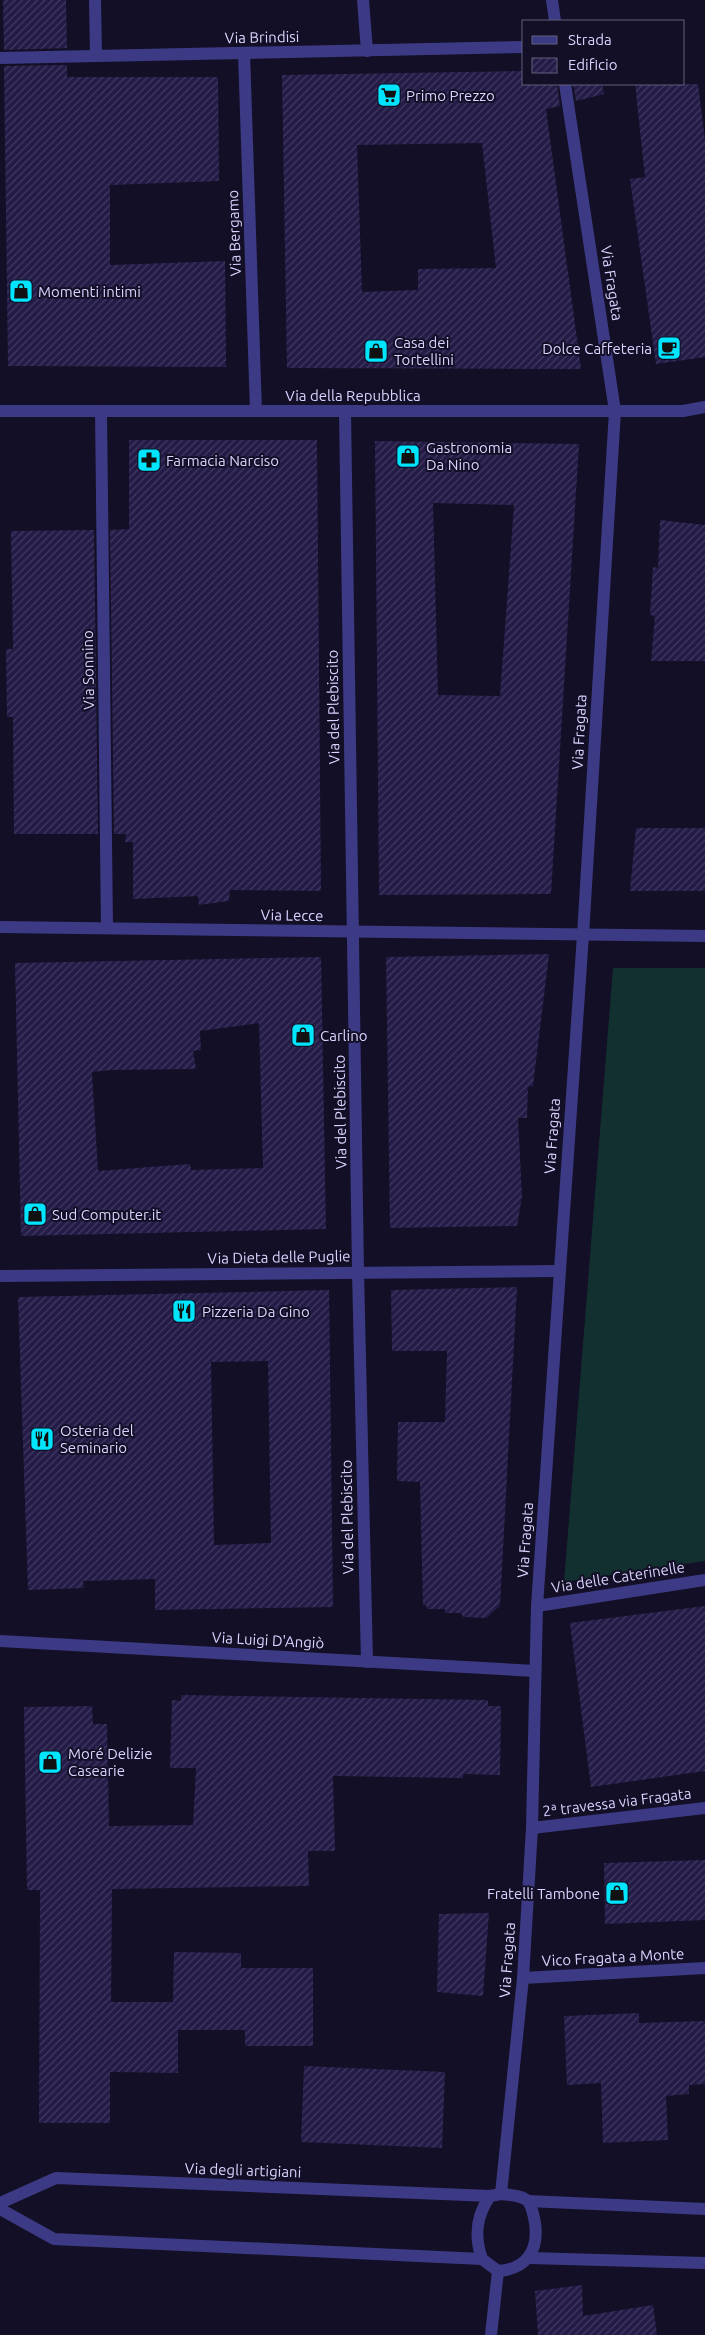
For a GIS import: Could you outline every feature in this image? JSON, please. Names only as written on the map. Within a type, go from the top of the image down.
[{"type":"street","points":[[95,0],[96,56]]},
{"type":"street","points":[[363,0],[367,51]]},
{"type":"street","points":[[552,0],[555,20]]},
{"type":"street","name":"Via Brindisi","points":[[0,58],[522,47]]},
{"type":"street","name":"Via Bergamo","points":[[244,54],[256,411]]},
{"type":"street","name":"Via Fragata","points":[[496,2195],[522,1978],[532,1828],[537,1606],[558,1271],[583,935],[615,411],[565,85]]},
{"type":"street","name":"Via della Repubblica","points":[[0,411],[683,411],[705,407]]},
{"type":"street","name":"Via Sonnino","points":[[102,411],[107,928]]},
{"type":"street","name":"Via del Plebiscito","points":[[345,411],[358,1272],[367,1662]]},
{"type":"street","name":"Via Lecce","points":[[0,927],[705,936]]},
{"type":"street","name":"Via Dieta delle Puglie","points":[[0,1276],[558,1271]]},
{"type":"street","name":"Via delle Caterinelle","points":[[537,1606],[705,1580]]},
{"type":"street","name":"Via Luigi D'Angiò","points":[[0,1641],[535,1671]]},
{"type":"street","name":"2ª travessa via Fragata","points":[[532,1828],[705,1808]]},
{"type":"street","name":"Vico Fragata a Monte","points":[[522,1978],[705,1968]]},
{"type":"street","name":"Via degli artigiani","points":[[0,2202],[56,2178],[496,2195]]},
{"type":"street","points":[[482,2259],[477,2234],[478,2219],[481,2209],[496,2195],[519,2196],[528,2201],[705,2209]]},
{"type":"street","points":[[528,2201],[534,2215],[537,2232],[536,2245],[530,2258]]},
{"type":"street","points":[[0,2209],[54,2239],[482,2259],[498,2271],[510,2270],[530,2258],[705,2263]]},
{"type":"street","points":[[491,2335],[498,2271]]},
{"type":"green space","points":[[613,968],[705,968],[705,1561],[564,1582]]},
{"type":"building","points":[[3,0],[66,0],[67,48],[4,50]]},
{"type":"building","points":[[67,65],[67,77],[218,77],[219,181],[110,185],[110,265],[225,261],[226,367],[8,366],[4,66]]},
{"type":"building","points":[[522,71],[522,85],[557,85],[560,106],[546,109],[581,369],[287,368],[282,75]],"holes":[[[482,143],[496,268],[418,269],[418,290],[362,292],[357,145]]]},
{"type":"building","points":[[698,84],[705,140],[705,357],[656,364],[630,179],[645,177],[635,85]]},
{"type":"building","points":[[573,85],[602,85],[604,94],[576,101]]},
{"type":"building","points":[[129,440],[317,440],[321,891],[230,890],[229,901],[199,905],[198,896],[133,899],[133,842],[125,842],[126,834],[114,834],[110,530],[129,529]]},
{"type":"building","points":[[375,441],[579,444],[551,894],[379,895]],"holes":[[[433,503],[514,505],[500,696],[438,695]]]},
{"type":"building","points":[[660,520],[705,525],[705,661],[651,661],[655,616],[650,615],[653,567],[658,568]]},
{"type":"building","points":[[94,530],[98,834],[14,834],[13,717],[7,717],[6,649],[13,649],[11,531]]},
{"type":"building","points":[[636,828],[705,828],[705,891],[630,891]]},
{"type":"building","points":[[549,954],[533,1086],[528,1087],[527,1118],[518,1118],[522,1196],[517,1226],[390,1228],[386,957]]},
{"type":"building","points":[[321,957],[326,1229],[21,1236],[15,963]],"holes":[[[259,1023],[263,1168],[191,1170],[190,1164],[98,1171],[92,1072],[196,1069],[193,1051],[201,1050],[200,1031]]]},
{"type":"building","points":[[517,1287],[500,1606],[486,1618],[463,1617],[461,1613],[445,1613],[445,1609],[427,1609],[426,1605],[423,1605],[420,1482],[397,1481],[398,1422],[445,1422],[447,1351],[392,1351],[391,1290]]},
{"type":"building","points":[[329,1290],[333,1607],[155,1610],[155,1579],[83,1581],[84,1588],[28,1590],[18,1297]],"holes":[[[268,1361],[271,1543],[214,1545],[211,1362]]]},
{"type":"building","points":[[705,1606],[705,1771],[591,1787],[570,1623]]},
{"type":"building","points":[[181,1695],[488,1700],[488,1706],[501,1706],[500,1775],[464,1774],[463,1778],[333,1776],[335,1851],[308,1851],[309,1886],[112,1889],[111,2002],[173,2002],[174,1952],[241,1953],[241,1968],[313,1968],[313,2046],[245,2046],[245,2030],[178,2030],[178,2073],[110,2072],[110,2123],[39,2123],[40,1890],[27,1890],[24,1707],[92,1706],[93,1724],[107,1724],[109,1826],[193,1825],[196,1768],[170,1768],[172,1700],[181,1701]]},
{"type":"building","points":[[705,1860],[705,1920],[605,1924],[604,1863]]},
{"type":"building","points":[[489,1913],[483,1996],[437,1992],[439,1914]]},
{"type":"building","points":[[639,2013],[639,2023],[705,2021],[705,2084],[689,2085],[689,2094],[666,2096],[668,2140],[603,2143],[601,2083],[567,2085],[564,2016]]},
{"type":"building","points":[[304,2066],[445,2072],[442,2148],[301,2142]]},
{"type":"building","points":[[582,2285],[583,2316],[653,2305],[657,2335],[538,2335],[535,2291]]},
{"type":"place","name":"Primo Prezzo","points":[[389,95]]},
{"type":"place","name":"Momenti intimi","points":[[21,291]]},
{"type":"place","name":"Dolce Caffeteria","points":[[669,348]]},
{"type":"place","name":"Casa dei Tortellini","points":[[376,351]]},
{"type":"place","name":"Gastronomia Da Nino","points":[[408,456]]},
{"type":"place","name":"Farmacia Narciso","points":[[149,460]]},
{"type":"place","name":"Carlino","points":[[303,1035]]},
{"type":"place","name":"Sud Computer.it","points":[[35,1214]]},
{"type":"place","name":"Pizzeria Da Gino","points":[[184,1311]]},
{"type":"place","name":"Osteria del Seminario","points":[[42,1439]]},
{"type":"place","name":"Moré Delizie Casearie","points":[[50,1762]]},
{"type":"place","name":"Fratelli Tambone","points":[[617,1893]]}]
